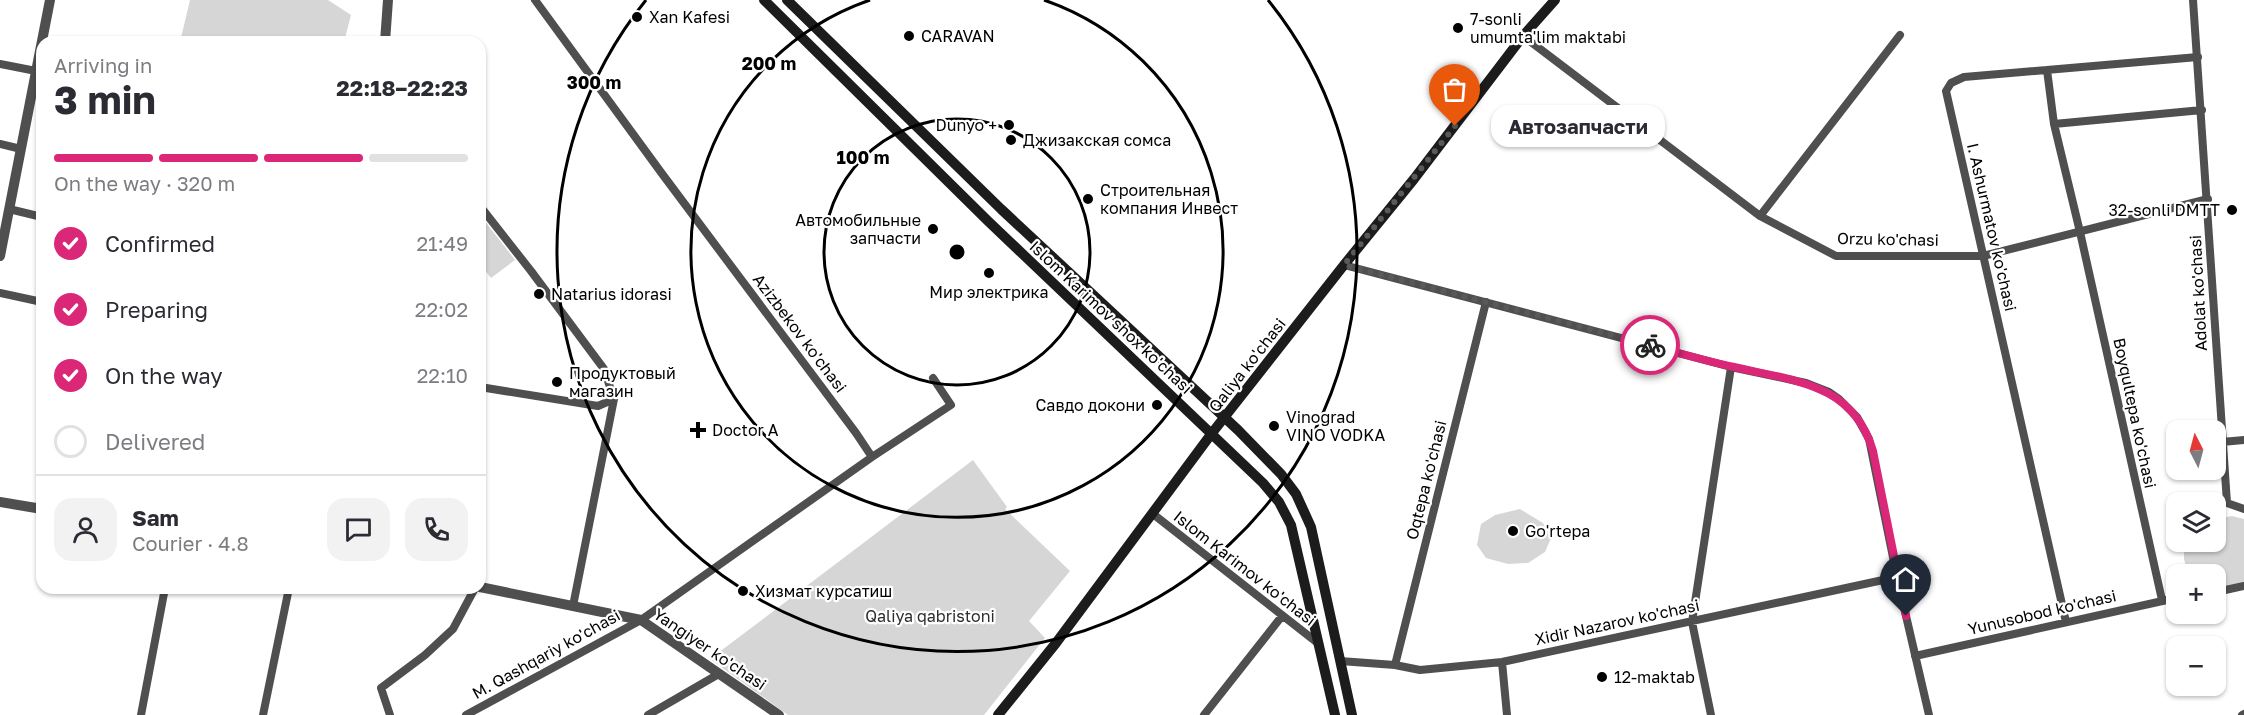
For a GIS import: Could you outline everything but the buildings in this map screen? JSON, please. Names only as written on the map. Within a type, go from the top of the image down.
[{"type":"main road","name":"Islom Karimov shox ko'chasi","points":[[764,0],[989,222],[1263,483],[1286,513],[1291,525],[1335,715]]},
{"type":"main road","name":"Islom Karimov shox ko'chasi","points":[[787,0],[1001,209],[1281,474],[1296,494],[1311,527],[1352,715]]},
{"type":"main road","name":"Qaliya ko'chasi","points":[[1523,36],[1546,0]]},
{"type":"main road","name":"Qaliya ko'chasi","points":[[998,715],[1056,643],[1212,434],[1414,179],[1523,36],[1555,0]]},
{"type":"main road","points":[[830,65],[838,66],[842,56]]},
{"type":"street","points":[[43,36],[50,0]]},
{"type":"street","points":[[385,36],[388,0]]},
{"type":"street","name":"Azizbekov ko'chasi","points":[[535,0],[872,457]]},
{"type":"street","name":"Adolat ko'chasi","points":[[2193,0],[2208,199],[2221,420]]},
{"type":"street","name":"Orzu ko'chasi","points":[[1523,36],[1760,216],[1836,256],[1983,256],[2208,199]]},
{"type":"street","points":[[1760,216],[1900,36]]},
{"type":"street","name":"I. Ashurmatov ko'chasi","points":[[2066,621],[1946,91],[1951,83],[1964,76],[2198,57]]},
{"type":"street","points":[[0,64],[36,70],[9,209],[3,224],[0,256]]},
{"type":"street","name":"Boyqultepa ko'chasi","points":[[2047,70],[2054,124],[2162,600]]},
{"type":"street","points":[[2054,124],[2202,110]]},
{"type":"street","points":[[0,144],[21,149]]},
{"type":"street","points":[[9,209],[36,216]]},
{"type":"street","points":[[486,214],[604,369],[614,399],[573,606]]},
{"type":"street","points":[[1344,265],[1731,367],[1818,387],[1839,399],[1864,427],[1873,451],[1897,577],[1929,715]]},
{"type":"street","points":[[0,293],[36,301]]},
{"type":"street","name":"Oqtepa ko'chasi","points":[[1395,665],[1486,302]]},
{"type":"street","points":[[1711,715],[1692,622],[1731,367]]},
{"type":"street","points":[[640,620],[872,457],[951,405],[933,378]]},
{"type":"street","points":[[486,388],[598,406],[614,399]]},
{"type":"street","points":[[2226,442],[2244,440]]},
{"type":"street","name":"Adolat ko'chasi","points":[[2225,480],[2227,503],[2244,509]]},
{"type":"street","points":[[0,502],[36,509]]},
{"type":"street","name":"Islom Karimov ko'chasi","points":[[1153,514],[1319,644]]},
{"type":"street","name":"Xidir Nazarov ko'chasi","points":[[1340,661],[1395,665],[1420,670],[1502,662],[1897,577]]},
{"type":"street","points":[[2226,590],[2244,586]]},
{"type":"street","name":"Yangiyer ko'chasi","points":[[486,588],[640,620],[717,675],[747,691],[779,715]]},
{"type":"street","points":[[141,715],[164,594]]},
{"type":"street","points":[[263,715],[288,594]]},
{"type":"street","points":[[390,715],[381,688],[425,655],[453,629],[472,594]]},
{"type":"street","name":"Yunusobod ko'chasi","points":[[1915,656],[2166,599]]},
{"type":"street","points":[[1204,715],[1282,616]]},
{"type":"street","name":"M. Qashqariy ko'chasi","points":[[466,715],[640,620]]},
{"type":"street","points":[[1502,662],[1507,715]]},
{"type":"street","points":[[648,715],[717,675]]},
{"type":"green space","points":[[190,0],[328,0],[351,15],[346,36],[181,36]]},
{"type":"green space","points":[[486,223],[515,260],[491,278],[486,272]]},
{"type":"green space","name":"Qaliya qabristoni","points":[[973,460],[1007,507],[1005,509],[1070,571],[1029,621],[1045,638],[984,715],[788,715],[710,659]]},
{"type":"green space","name":"Go'rtepa","points":[[1520,509],[1543,523],[1551,538],[1545,552],[1528,563],[1508,564],[1486,558],[1477,545],[1481,524],[1495,515]]},
{"type":"green space","points":[[2226,517],[2244,519],[2244,583],[2232,586],[2226,586],[2226,564],[2185,564],[2184,559],[2184,552],[2226,552]]},
{"type":"way so far","points":[[1455,126],[1344,265],[1650,345]]},
{"type":"place","name":"Xan Kafesi","points":[[637,17]]},
{"type":"place","name":"7-sonli umumta'lim maktabi","points":[[1458,28]]},
{"type":"place","name":"CARAVAN","points":[[909,36]]},
{"type":"place","name":"Dunyo +","points":[[1009,125]]},
{"type":"place","name":"Автозапчасти","points":[[1455,126]]},
{"type":"place","name":"Джизакская сомса","points":[[1011,140]]},
{"type":"place","name":"Строительная компания Инвест","points":[[1088,199]]},
{"type":"place","name":"32-sonli DMTT","points":[[2232,210]]},
{"type":"place","name":"Автомобильные запчасти","points":[[933,229]]},
{"type":"place","name":"Мир электрика","points":[[989,273]]},
{"type":"place","name":"Natarius idorasi","points":[[539,294]]},
{"type":"place","name":"Продуктовый магазин","points":[[557,382]]},
{"type":"place","name":"Савдо докони","points":[[1157,405]]},
{"type":"place","name":"Vinograd VINO VODKA","points":[[1274,426]]},
{"type":"place","name":"Doctor A","points":[[698,430]]},
{"type":"place","name":"Go'rtepa","points":[[1513,531]]},
{"type":"place","name":"Хизмат курсатиш","points":[[743,591]]},
{"type":"place","name":"12-maktab","points":[[1602,677]]},
{"type":"route","points":[[1650,345],[1731,367],[1806,383],[1828,392],[1848,407],[1864,427],[1873,451],[1906,616]]}]
